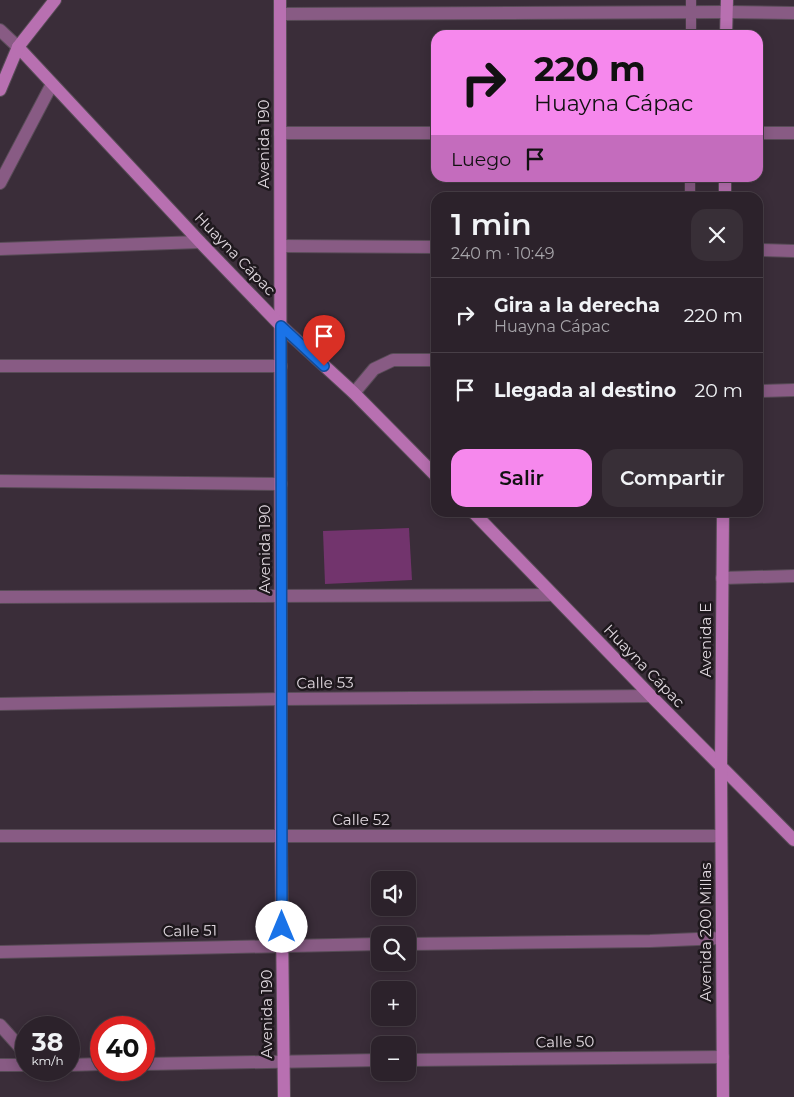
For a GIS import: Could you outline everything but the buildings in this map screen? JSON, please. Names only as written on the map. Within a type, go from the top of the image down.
[{"type":"street","points":[[0,90],[18,47],[55,0]]},
{"type":"street","name":"Avenida 190","points":[[280,0],[281,836],[284,1097]]},
{"type":"street","points":[[280,14],[691,6],[727,6],[794,13]]},
{"type":"street","points":[[726,30],[727,6]]},
{"type":"street","points":[[0,30],[18,47]]},
{"type":"street","name":"Huayna Cápac","points":[[18,47],[281,326],[354,392],[431,471]]},
{"type":"street","points":[[0,183],[52,84]]},
{"type":"street","points":[[280,133],[431,132]]},
{"type":"street","points":[[763,133],[794,133]]},
{"type":"street","points":[[0,249],[200,242]]},
{"type":"street","points":[[280,246],[431,247]]},
{"type":"street","points":[[763,250],[794,251]]},
{"type":"street","points":[[354,392],[374,369],[393,360],[431,360]]},
{"type":"street","points":[[0,366],[281,366]]},
{"type":"street","points":[[763,391],[794,390]]},
{"type":"street","points":[[0,480],[281,484]]},
{"type":"street","name":"Huayna Cápac","points":[[478,517],[650,696],[794,840]]},
{"type":"street","name":"Avenida E","points":[[721,767],[723,517]]},
{"type":"street","points":[[722,578],[794,576]]},
{"type":"street","points":[[0,597],[552,595]]},
{"type":"street","name":"Calle 53","points":[[0,704],[282,699],[650,696]]},
{"type":"street","name":"Avenida 200 Millas","points":[[721,767],[723,1097]]},
{"type":"street","name":"Calle 52","points":[[0,836],[721,836]]},
{"type":"street","points":[[416,944],[650,941],[722,938]]},
{"type":"street","name":"Calle 51","points":[[0,952],[371,944]]},
{"type":"street","points":[[0,1025],[15,1042]]},
{"type":"street","name":"Calle 50","points":[[416,1060],[723,1057]]},
{"type":"street","points":[[155,1064],[371,1060]]},
{"type":"street","points":[[0,1065],[15,1065]]},
{"type":"lane","points":[[691,6],[691,30]]},
{"type":"shaded area","points":[[409,528],[412,580],[325,584],[323,531]]},
{"type":"route","points":[[282,927],[281,326],[324,366]]}]
